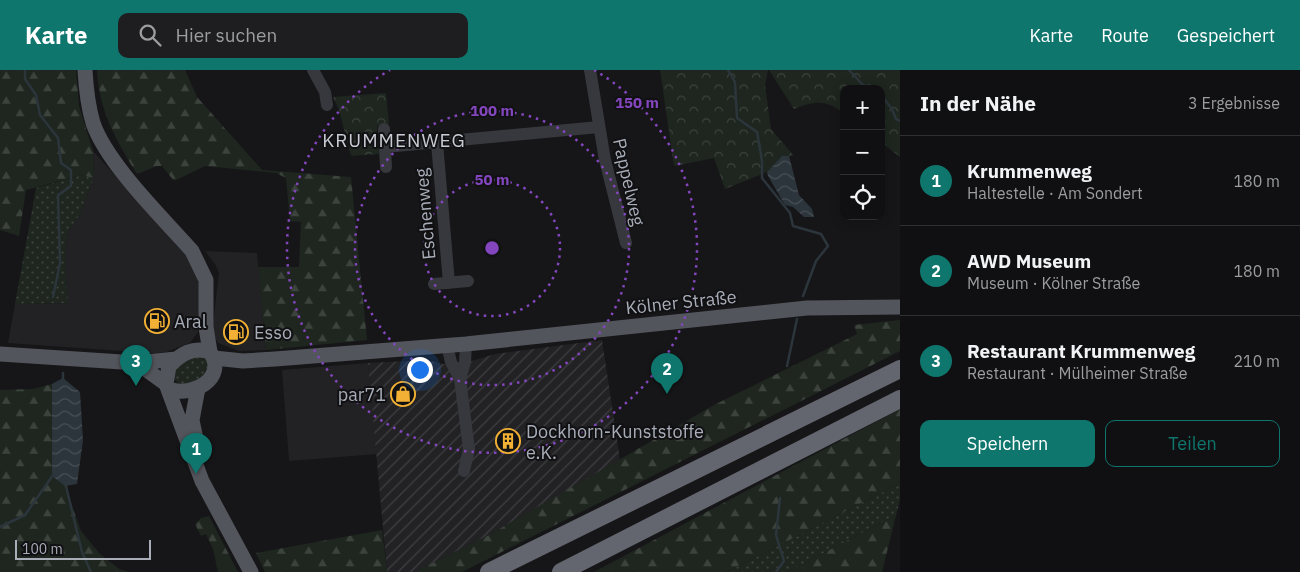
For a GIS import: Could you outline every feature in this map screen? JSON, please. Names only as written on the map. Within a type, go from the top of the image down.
[{"type":"highway","points":[[489,572],[900,369]]},
{"type":"highway","points":[[561,572],[900,399]]},
{"type":"main road","points":[[85,70],[91,114],[103,143],[115,162],[192,251],[200,264],[207,286],[206,327],[216,366],[213,376],[198,388],[186,393],[168,386],[137,363]]},
{"type":"main road","name":"Kölner Straße","points":[[212,355],[243,361],[466,344],[807,308],[900,307]]},
{"type":"main road","points":[[194,350],[206,327]]},
{"type":"main road","points":[[212,355],[202,349],[194,350],[176,359],[168,366],[168,386],[202,481],[250,572]]},
{"type":"main road","points":[[0,354],[137,363],[176,359]]},
{"type":"main road","name":"Kölner Straße","points":[[213,376],[243,361]]},
{"type":"main road","points":[[198,388],[192,420],[198,452],[216,505]]},
{"type":"street","points":[[313,70],[325,92],[326,105]]},
{"type":"street","name":"Pappelweg","points":[[590,70],[599,127],[626,243]]},
{"type":"street","name":"Eschenweg","points":[[385,147],[599,127]]},
{"type":"street","name":"Eschenweg","points":[[384,129],[386,167]]},
{"type":"street","name":"Eschenweg","points":[[437,143],[449,283]]},
{"type":"street","name":"Eschenweg","points":[[434,284],[468,281]]},
{"type":"street","points":[[460,379],[465,362],[466,344]]},
{"type":"street","points":[[447,345],[451,362],[460,379],[469,449],[464,471]]},
{"type":"shaded area","points":[[93,151],[186,255],[198,277],[200,294],[198,332],[190,343],[166,352],[136,355],[123,351],[8,343],[15,304],[68,303],[65,263],[67,234],[80,214],[94,178]]},
{"type":"shaded area","points":[[205,251],[257,253],[266,350],[239,351],[218,343],[212,332],[219,273]]},
{"type":"shaded area","points":[[602,340],[620,460],[489,535],[415,572],[387,572],[368,363],[427,360],[443,364],[472,361],[495,354]]},
{"type":"shaded area","points":[[368,363],[377,454],[289,461],[282,370]]},
{"type":"green space","points":[[0,70],[76,70],[79,106],[93,151],[94,178],[81,175],[26,190],[19,236],[0,230]]},
{"type":"green space","points":[[97,70],[185,70],[197,97],[262,170],[351,177],[367,340],[266,350],[258,267],[299,267],[301,222],[290,221],[286,178],[276,173],[205,166],[174,181],[162,166],[157,166],[137,174],[122,149],[105,112],[98,85]]},
{"type":"green space","points":[[660,70],[768,70],[765,85],[771,129],[794,156],[782,156],[767,172],[725,189],[714,158],[674,166]]},
{"type":"green space","points":[[769,70],[900,70],[900,157],[885,145],[885,85],[840,85],[840,110],[825,103],[808,104],[794,109]]},
{"type":"green space","points":[[386,93],[389,124],[377,126],[379,154],[351,156],[339,110],[333,97]]},
{"type":"green space","points":[[81,175],[94,178],[80,214],[67,234],[65,263],[68,303],[15,304],[36,188]]},
{"type":"green space","points":[[900,320],[900,351],[462,572],[415,572],[489,535],[714,405],[857,334],[854,325]]},
{"type":"green space","points":[[206,355],[210,369],[201,377],[191,383],[181,384],[172,377],[176,366],[193,356]]},
{"type":"green space","points":[[52,384],[52,476],[65,486],[81,531],[99,553],[119,569],[129,572],[0,572],[0,390],[33,389]]},
{"type":"green space","points":[[900,409],[900,483],[727,572],[594,572]]},
{"type":"green space","points":[[900,483],[900,500],[896,515],[788,572],[727,572]]},
{"type":"green space","points":[[896,515],[882,572],[788,572]]},
{"type":"green space","points":[[209,516],[238,572],[218,572],[213,549],[206,534],[201,536],[195,524],[201,518]]},
{"type":"green space","points":[[382,530],[387,572],[265,572],[256,553]]},
{"type":"water","points":[[782,156],[789,156],[799,195],[812,209],[814,217],[804,217],[793,207],[785,205],[768,176],[767,172]]},
{"type":"water","points":[[63,378],[80,392],[83,440],[77,484],[65,486],[52,476],[52,384]]},
{"type":"waterway","points":[[25,70],[25,79],[36,95],[40,115],[58,138],[61,163],[71,170],[71,186],[58,195],[60,263],[53,297]]},
{"type":"waterway","points":[[728,70],[735,82],[737,118],[757,132],[762,161],[762,178],[790,213],[793,226],[821,234],[828,246],[816,261],[803,296]]},
{"type":"waterway","points":[[849,70],[864,85]]},
{"type":"waterway","points":[[885,100],[892,109],[896,119],[900,121]]},
{"type":"waterway","points":[[787,366],[797,319]]},
{"type":"waterway","points":[[63,373],[63,379]]},
{"type":"waterway","points":[[0,527],[25,515],[53,475]]},
{"type":"waterway","points":[[65,482],[82,552],[91,572]]},
{"type":"waterway","points":[[776,572],[784,561],[776,535],[780,498]]},
{"type":"place","name":"Aral","points":[[157,321]]},
{"type":"place","name":"Esso","points":[[236,332]]},
{"type":"place","name":"Restaurant Krummenweg","points":[[136,386]]},
{"type":"place","name":"par71","points":[[403,394]]},
{"type":"place","name":"AWD Museum","points":[[667,394]]},
{"type":"place","name":"Dockhorn-Kunststoffe e.K.","points":[[508,441]]},
{"type":"place","name":"Krummenweg","points":[[196,474]]},
{"type":"district","name":"KRUMMENWEG","points":[[394,140]]}]
